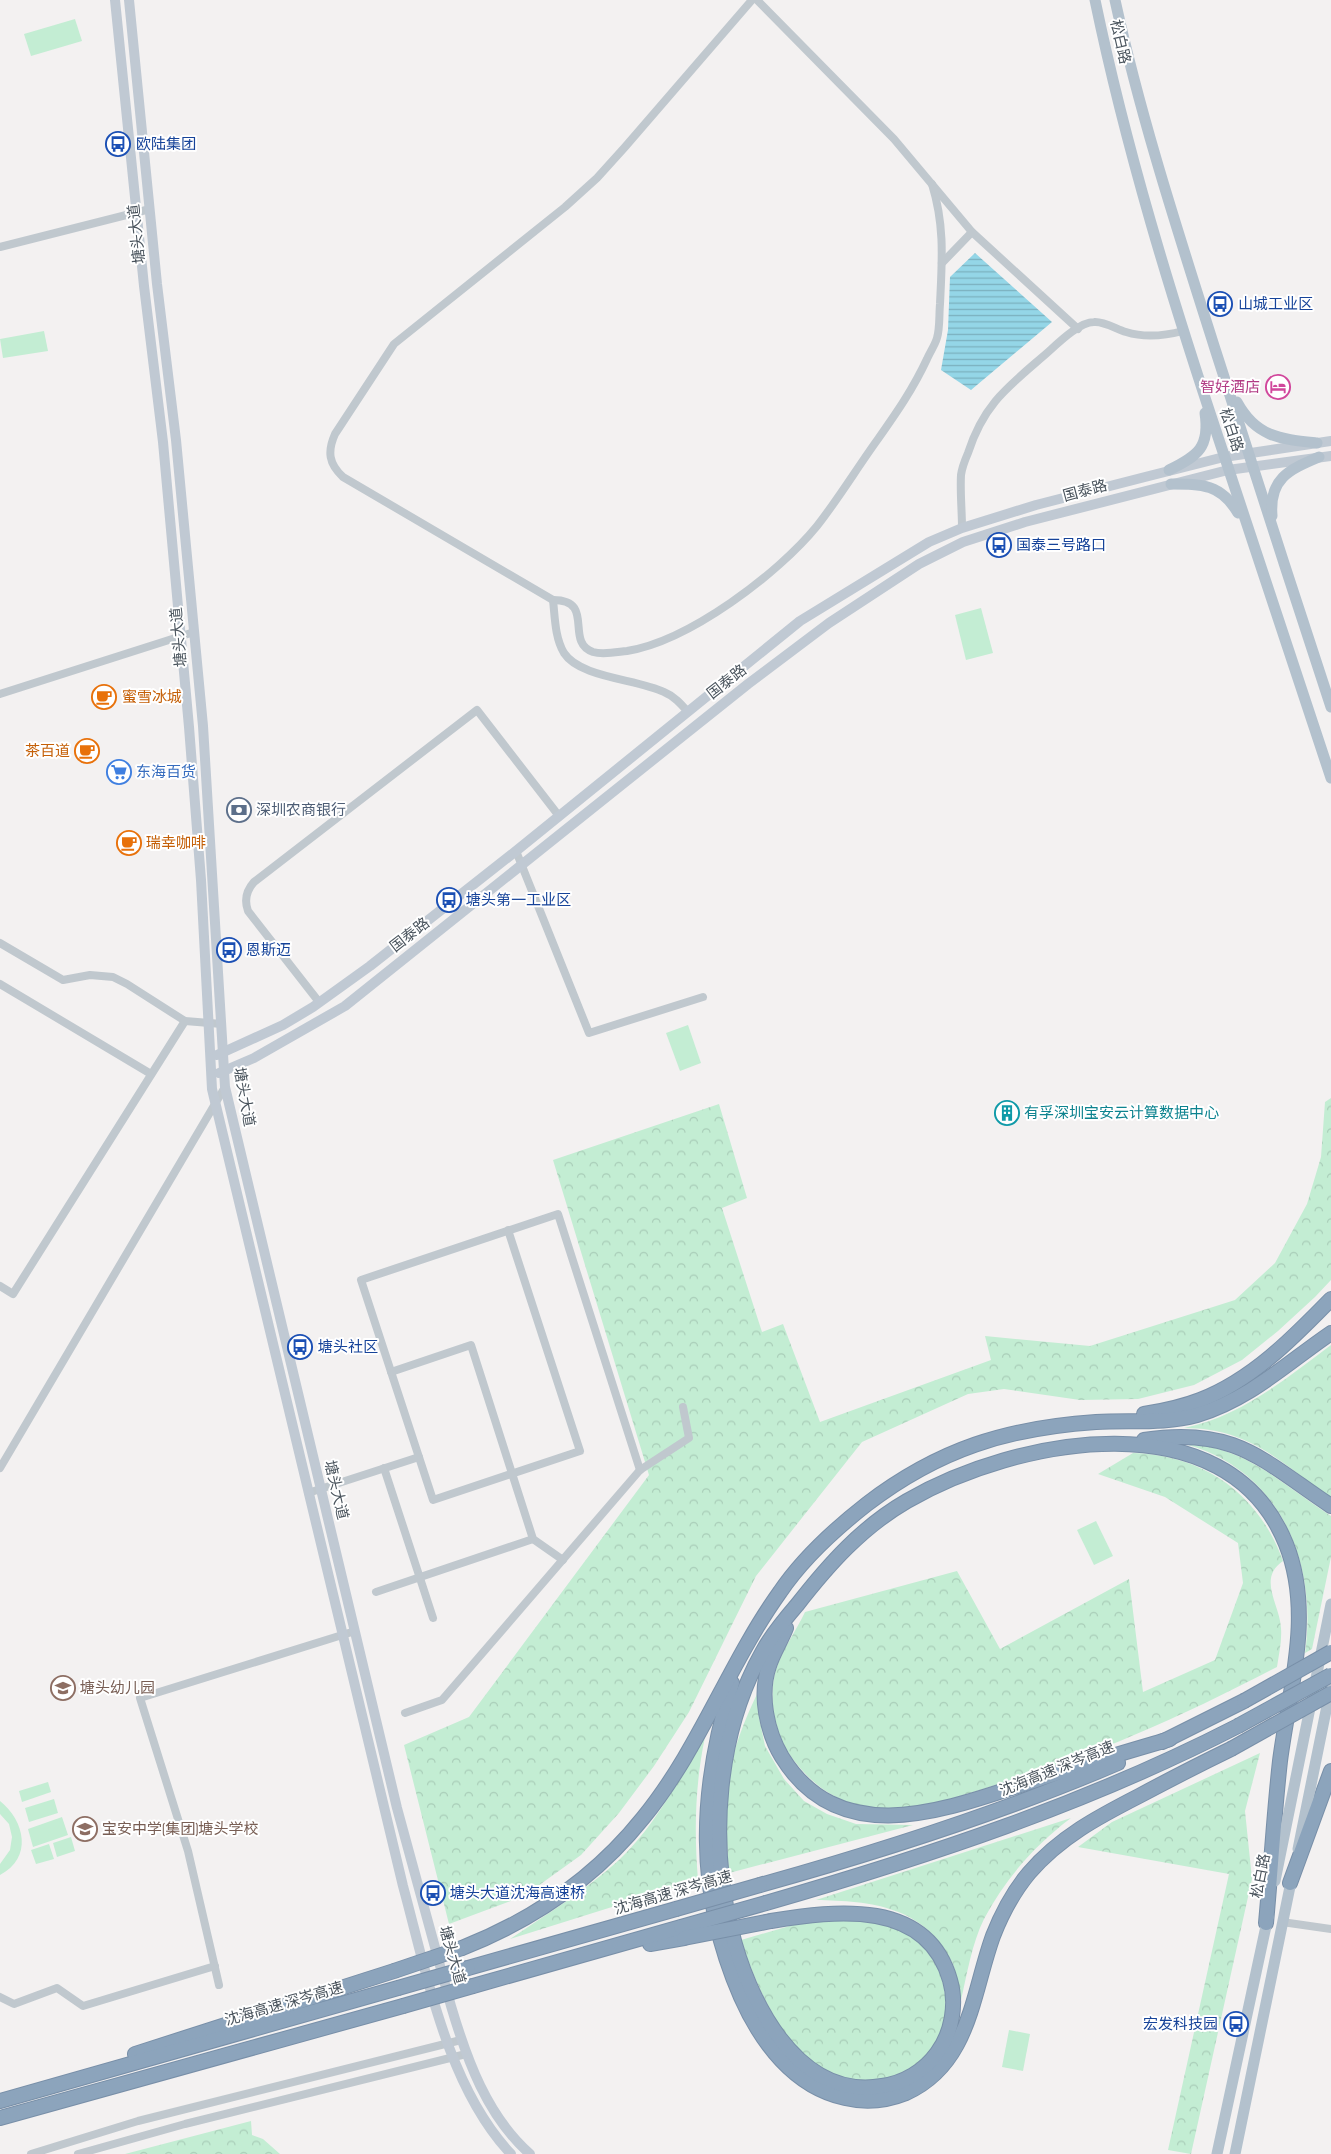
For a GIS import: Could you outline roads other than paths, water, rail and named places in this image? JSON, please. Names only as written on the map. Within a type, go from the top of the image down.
[{"type":"highway","points":[[1119,1421],[1182,1406],[1224,1389],[1261,1364],[1331,1299]]},
{"type":"highway","points":[[32,2092],[162,2044],[462,1948],[518,1922],[551,1903],[576,1885],[609,1856],[645,1816],[667,1784],[768,1609],[801,1566],[851,1517],[895,1484],[948,1454],[990,1438],[1050,1426],[1119,1421],[1172,1420],[1213,1409],[1255,1389],[1331,1333]]},
{"type":"highway","points":[[0,2118],[561,1961],[682,1933],[771,1921],[840,1912],[883,1917],[918,1932],[931,1944],[949,1975],[952,1989],[951,2024],[945,2041],[935,2056],[908,2078],[885,2086],[868,2088],[848,2086],[820,2075],[795,2056],[774,2029],[754,1996],[734,1942],[720,1870],[719,1813],[725,1766],[732,1732],[750,1679],[762,1652],[799,1602],[837,1556],[856,1538],[895,1508],[940,1483],[993,1464],[1042,1452],[1194,1436],[1213,1439],[1247,1450],[1282,1471],[1331,1506]]},
{"type":"highway","points":[[1122,1444],[1149,1445],[1193,1455],[1228,1473],[1257,1498],[1270,1514],[1284,1539],[1291,1557],[1298,1596],[1298,1641],[1280,1759],[1266,1923]]},
{"type":"highway","points":[[799,1602],[769,1666],[765,1684],[767,1719],[779,1752],[798,1778],[810,1790],[842,1808],[863,1815],[883,1816],[905,1816],[932,1811],[1170,1738]]},
{"type":"highway","name":"沈海高速 深岑高速","points":[[0,2101],[861,1856],[989,1814],[1077,1780],[1170,1738],[1244,1701],[1331,1652]]},
{"type":"highway","points":[[740,1658],[717,1736],[706,1815],[708,1873],[716,1927],[729,1968],[745,2006],[776,2055],[806,2082],[822,2091],[854,2100],[872,2101],[902,2094],[927,2081],[946,2062],[965,2028],[987,1954],[1000,1920],[1016,1889],[1057,1844],[1077,1829],[1101,1815],[1231,1749],[1331,1693]]},
{"type":"highway","points":[[682,1933],[766,1903],[905,1862],[1008,1827],[1119,1782],[1238,1726],[1331,1675]]},
{"type":"highway","points":[[1290,1883],[1331,1771]]},
{"type":"main road","name":"塘头大道","points":[[115,0],[163,442],[181,637],[201,880],[210,1074],[215,1105],[403,1886],[453,2057],[468,2093],[481,2117],[497,2140],[511,2154]]},
{"type":"main road","name":"塘头大道","points":[[129,0],[176,440],[194,632],[210,821],[225,1087],[320,1489],[416,1882],[461,2040],[480,2087],[492,2110],[508,2131],[530,2154]]},
{"type":"main road","name":"松白路","points":[[1095,0],[1124,121],[1183,331],[1246,527],[1331,778]]},
{"type":"main road","name":"松白路","points":[[1115,0],[1138,96],[1162,180],[1252,466],[1331,707]]},
{"type":"main road","points":[[1169,470],[1193,457],[1205,441],[1206,423],[1199,379]]},
{"type":"main road","points":[[1226,381],[1241,410],[1249,421],[1260,430],[1279,438],[1317,443]]},
{"type":"main road","name":"国泰路","points":[[209,1056],[222,1054],[283,1025],[320,1002],[370,966],[516,851],[800,621],[929,542],[962,528],[1036,505],[1169,470],[1248,452],[1331,441]]},
{"type":"main road","points":[[1274,533],[1272,497],[1280,479],[1289,471],[1325,457]]},
{"type":"main road","name":"国泰路","points":[[210,1074],[223,1072],[254,1058],[344,1006],[748,684],[829,622],[919,564],[963,542],[1025,522],[1228,470],[1325,457]]},
{"type":"main road","points":[[1171,484],[1197,484],[1218,490],[1234,506],[1246,527]]},
{"type":"main road","name":"松白路","points":[[1217,2154],[1331,1604]]},
{"type":"main road","name":"松白路","points":[[1235,2154],[1331,1686]]},
{"type":"street","points":[[752,0],[626,148],[597,178],[565,207],[394,344],[335,434],[330,445],[330,457],[334,469],[343,477],[553,600],[569,603],[575,608],[578,615],[580,639],[584,646],[592,652],[600,654],[628,651],[656,644],[682,633],[730,603],[776,567],[816,526],[913,389],[937,338],[942,263],[941,215],[932,184]]},
{"type":"street","points":[[757,0],[894,139],[972,232],[1078,329]]},
{"type":"street","points":[[0,247],[150,209]]},
{"type":"street","points":[[942,263],[972,232]]},
{"type":"street","points":[[962,528],[961,473],[973,436],[982,418],[998,396],[1060,340],[1092,322],[1136,334],[1169,335],[1183,331]]},
{"type":"street","points":[[553,600],[558,640],[565,654],[577,665],[665,692],[677,700],[688,712]]},
{"type":"street","points":[[0,694],[194,632]]},
{"type":"street","points":[[320,1002],[248,911],[246,905],[247,892],[269,870],[477,710],[559,816]]},
{"type":"street","points":[[516,851],[589,1033],[703,997]]},
{"type":"street","points":[[0,943],[62,980],[90,975],[113,977],[185,1021],[222,1024]]},
{"type":"street","points":[[0,984],[151,1074]]},
{"type":"street","points":[[0,1286],[14,1294],[185,1021]]},
{"type":"street","points":[[0,1468],[225,1087]]},
{"type":"street","points":[[508,1230],[580,1451],[433,1500],[360,1280],[508,1230],[558,1214],[640,1470]]},
{"type":"street","points":[[391,1372],[471,1345],[533,1539],[562,1560]]},
{"type":"street","points":[[405,1713],[442,1700],[640,1470],[689,1438],[683,1407]]},
{"type":"street","points":[[308,1493],[419,1457]]},
{"type":"street","points":[[384,1468],[433,1618]]},
{"type":"street","points":[[376,1592],[533,1539]]},
{"type":"street","points":[[219,1985],[188,1851],[140,1698],[355,1631]]},
{"type":"street","points":[[1282,1922],[1331,1929]]},
{"type":"street","points":[[0,1997],[14,2004],[57,1988],[83,2006],[215,1966]]},
{"type":"street","points":[[31,2154],[146,2119],[461,2040]]},
{"type":"street","points":[[78,2154],[185,2124],[466,2054]]},
{"type":"water","points":[[975,253],[1052,322],[971,390],[941,370],[948,330],[950,277]]},
{"type":"place","name":"欧陆集团","points":[[118,144]]},
{"type":"place","name":"山城工业区","points":[[1220,304]]},
{"type":"place","name":"智好酒店","points":[[1278,387]]},
{"type":"place","name":"国泰三号路口","points":[[999,545]]},
{"type":"place","name":"蜜雪冰城","points":[[104,697]]},
{"type":"place","name":"茶百道","points":[[87,751]]},
{"type":"place","name":"东海百货","points":[[119,772]]},
{"type":"place","name":"深圳农商银行","points":[[239,810]]},
{"type":"place","name":"瑞幸咖啡","points":[[129,843]]},
{"type":"place","name":"塘头第一工业区","points":[[449,900]]},
{"type":"place","name":"恩斯迈","points":[[229,950]]},
{"type":"place","name":"有孚深圳宝安云计算数据中心","points":[[1007,1113]]},
{"type":"place","name":"塘头社区","points":[[300,1347]]},
{"type":"place","name":"塘头幼儿园","points":[[63,1688]]},
{"type":"place","name":"宝安中学(集团)塘头学校","points":[[85,1829]]},
{"type":"place","name":"塘头大道沈海高速桥","points":[[433,1893]]},
{"type":"place","name":"宏发科技园","points":[[1236,2024]]}]
